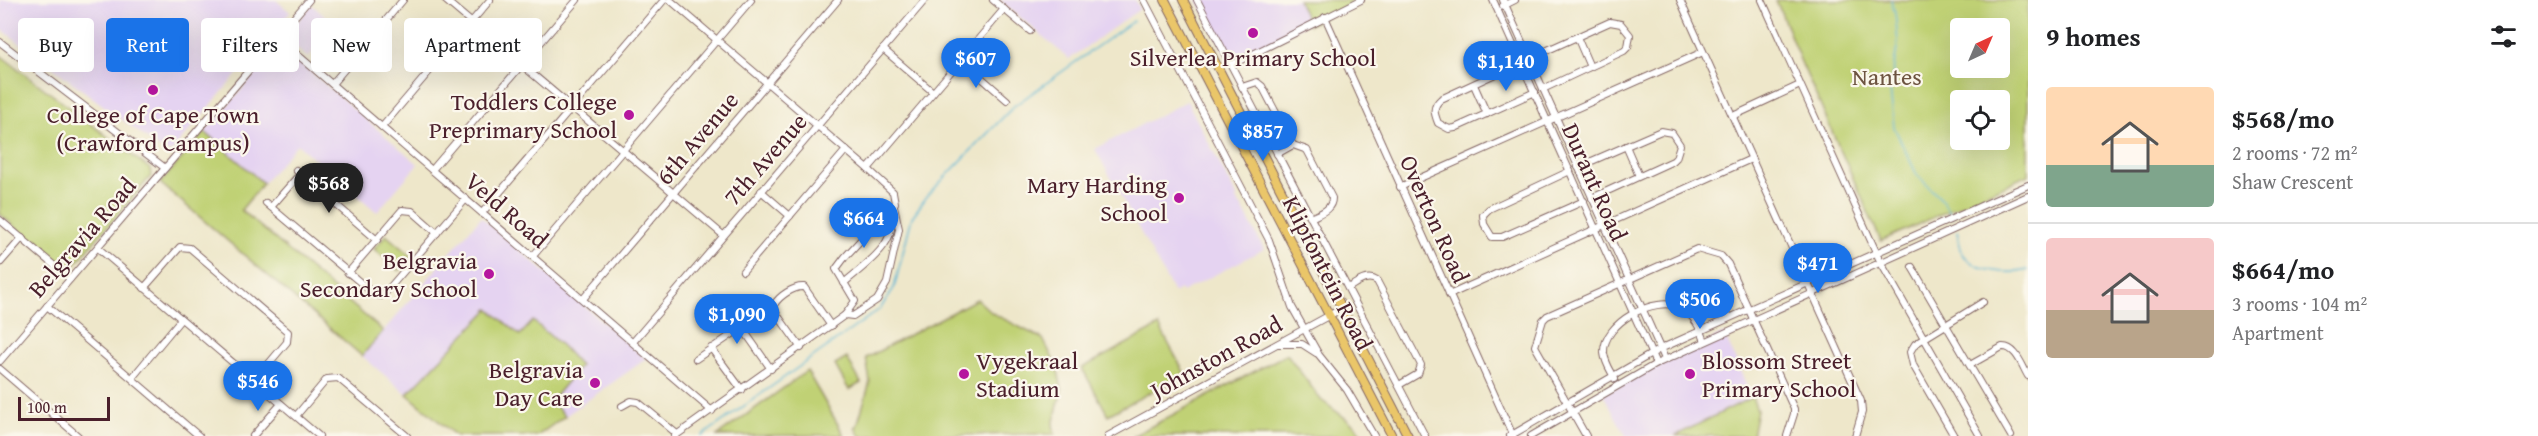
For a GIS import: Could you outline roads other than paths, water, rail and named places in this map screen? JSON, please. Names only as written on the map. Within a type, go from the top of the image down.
[{"type":"main road","name":"Klipfontein Road","points":[[1165,0],[1392,436]]},
{"type":"main road","name":"Klipfontein Road","points":[[1182,0],[1408,436]]},
{"type":"street","name":"Belgravia Road","points":[[293,18],[309,0]]},
{"type":"street","points":[[332,84],[403,0]]},
{"type":"street","points":[[445,0],[466,18]]},
{"type":"street","points":[[474,18],[490,0]]},
{"type":"street","points":[[542,41],[577,0]]},
{"type":"street","points":[[482,213],[664,0]]},
{"type":"street","points":[[670,0],[893,192],[899,229],[886,287],[877,300],[859,313],[852,317],[845,315]]},
{"type":"street","points":[[533,256],[751,0]]},
{"type":"street","name":"6th Avenue","points":[[583,299],[838,0]]},
{"type":"street","name":"7th Avenue","points":[[633,342],[925,0]]},
{"type":"street","points":[[993,0],[1030,31]]},
{"type":"street","points":[[1144,0],[1269,240],[1287,295],[1304,329],[1319,355],[1347,390],[1374,436]]},
{"type":"street","points":[[1197,0],[1425,436]]},
{"type":"street","points":[[1231,65],[1360,0]]},
{"type":"street","name":"Durant Road","points":[[1493,0],[1656,364]]},
{"type":"street","points":[[1497,9],[1504,2],[1515,0]]},
{"type":"street","points":[[1680,0],[1861,401],[1862,412],[1854,436]]},
{"type":"street","points":[[1762,0],[1876,254],[1980,436]]},
{"type":"street","name":"Durant Road","points":[[1504,2],[1665,359]]},
{"type":"street","points":[[868,169],[1004,9]]},
{"type":"street","name":"Overton Road","points":[[1324,17],[1512,436]]},
{"type":"street","points":[[1530,58],[1615,22],[1626,27],[1630,35],[1628,47],[1624,51],[1543,89]]},
{"type":"street","points":[[1577,37],[1590,67]]},
{"type":"street","points":[[0,42],[165,168]]},
{"type":"street","points":[[883,49],[933,92]]},
{"type":"street","points":[[1400,187],[1703,51]]},
{"type":"street","name":"Veld Road","points":[[299,56],[712,411]]},
{"type":"street","points":[[960,60],[1007,100]]},
{"type":"street","points":[[1521,62],[1441,99],[1434,106],[1434,114],[1438,123],[1449,129],[1535,92]]},
{"type":"street","name":"Belgravia Road","points":[[0,361],[247,72]]},
{"type":"street","points":[[382,127],[429,72]]},
{"type":"street","points":[[432,170],[516,72]]},
{"type":"street","points":[[530,72],[723,236]]},
{"type":"street","points":[[1242,87],[1257,82],[1262,86],[1293,145],[1307,150],[1332,198],[1329,209],[1311,218]]},
{"type":"street","points":[[1474,85],[1487,114]]},
{"type":"street","points":[[1733,117],[1800,85]]},
{"type":"street","points":[[1578,167],[1666,130],[1675,136],[1680,146],[1673,161],[1592,198]]},
{"type":"street","points":[[1277,154],[1293,145]]},
{"type":"street","points":[[1626,146],[1639,176]]},
{"type":"street","points":[[743,271],[846,150]]},
{"type":"street","points":[[1449,295],[1751,159]]},
{"type":"street","points":[[1570,171],[1488,208],[1483,215],[1484,224],[1492,237],[1502,237],[1584,201]]},
{"type":"street","points":[[377,240],[298,172],[269,205],[348,273],[374,294],[381,296],[466,199]]},
{"type":"street","points":[[1512,436],[1660,350],[2028,185]]},
{"type":"street","points":[[761,191],[790,216]]},
{"type":"street","points":[[1531,436],[1665,359],[2028,196]]},
{"type":"street","points":[[1998,198],[2003,208]]},
{"type":"street","points":[[622,406],[631,401],[638,402],[676,435],[831,326],[845,315],[855,301],[836,271],[838,266],[894,206]]},
{"type":"street","points":[[348,273],[405,209],[412,211],[437,233]]},
{"type":"street","points":[[844,283],[885,243],[892,221],[888,212]]},
{"type":"street","points":[[0,220],[70,279]]},
{"type":"street","points":[[0,263],[21,238]]},
{"type":"street","points":[[144,288],[180,246],[187,246],[199,255],[288,332],[287,342],[254,381]]},
{"type":"street","points":[[98,248],[319,436]]},
{"type":"street","points":[[1587,436],[1535,346],[1543,320],[1547,316],[1692,250],[1702,249],[1726,259],[1794,409],[1787,436]]},
{"type":"street","points":[[1912,267],[2011,436]]},
{"type":"street","points":[[1347,288],[1366,278],[1377,281],[1421,366],[1418,374],[1399,385]]},
{"type":"street","points":[[801,348],[776,313],[774,305],[779,298],[798,287],[804,287],[831,326]]},
{"type":"street","points":[[1954,436],[1910,358],[1911,347],[1983,302]]},
{"type":"street","points":[[1619,385],[1605,360],[1605,343],[1612,329],[1619,322],[1643,310],[1664,304],[1681,307],[1694,318],[1705,341]]},
{"type":"street","points":[[46,306],[199,436]]},
{"type":"street","name":"Johnston Road","points":[[1108,436],[1341,309]]},
{"type":"street","points":[[132,378],[181,320]]},
{"type":"street","points":[[696,359],[737,330],[742,330],[771,369]]},
{"type":"street","points":[[1276,344],[1302,344],[1319,355]]},
{"type":"street","points":[[1970,365],[2007,346],[2012,349],[2028,376]]},
{"type":"street","points":[[711,348],[742,390]]},
{"type":"street","points":[[0,369],[78,436]]},
{"type":"street","points":[[296,416],[327,380],[338,378],[407,436]]},
{"type":"street","points":[[253,436],[281,404]]},
{"type":"waterway","points":[[1891,0],[1895,13],[1898,42],[1890,89],[1894,127],[1917,175],[1943,201],[1952,218]]},
{"type":"waterway","points":[[702,436],[880,309],[894,288],[912,217],[928,195],[1014,106],[1133,21]]},
{"type":"waterway","points":[[1957,231],[1963,254],[1976,265],[2002,272],[2028,270]]},
{"type":"place","name":"Silverlea Primary School","points":[[1253,33]]},
{"type":"place","name":"College of Cape Town (Crawford Campus)","points":[[153,90]]},
{"type":"place","name":"Toddlers College Preprimary School","points":[[629,115]]},
{"type":"place","name":"Mary Harding School","points":[[1179,198]]},
{"type":"place","name":"Belgravia Secondary School","points":[[489,274]]},
{"type":"place","name":"Vygekraal Stadium","points":[[964,374]]},
{"type":"place","name":"Blossom Street Primary School","points":[[1690,374]]},
{"type":"place","name":"Belgravia Day Care","points":[[595,383]]},
{"type":"park label","name":"Nantes","points":[[1887,76]]}]
